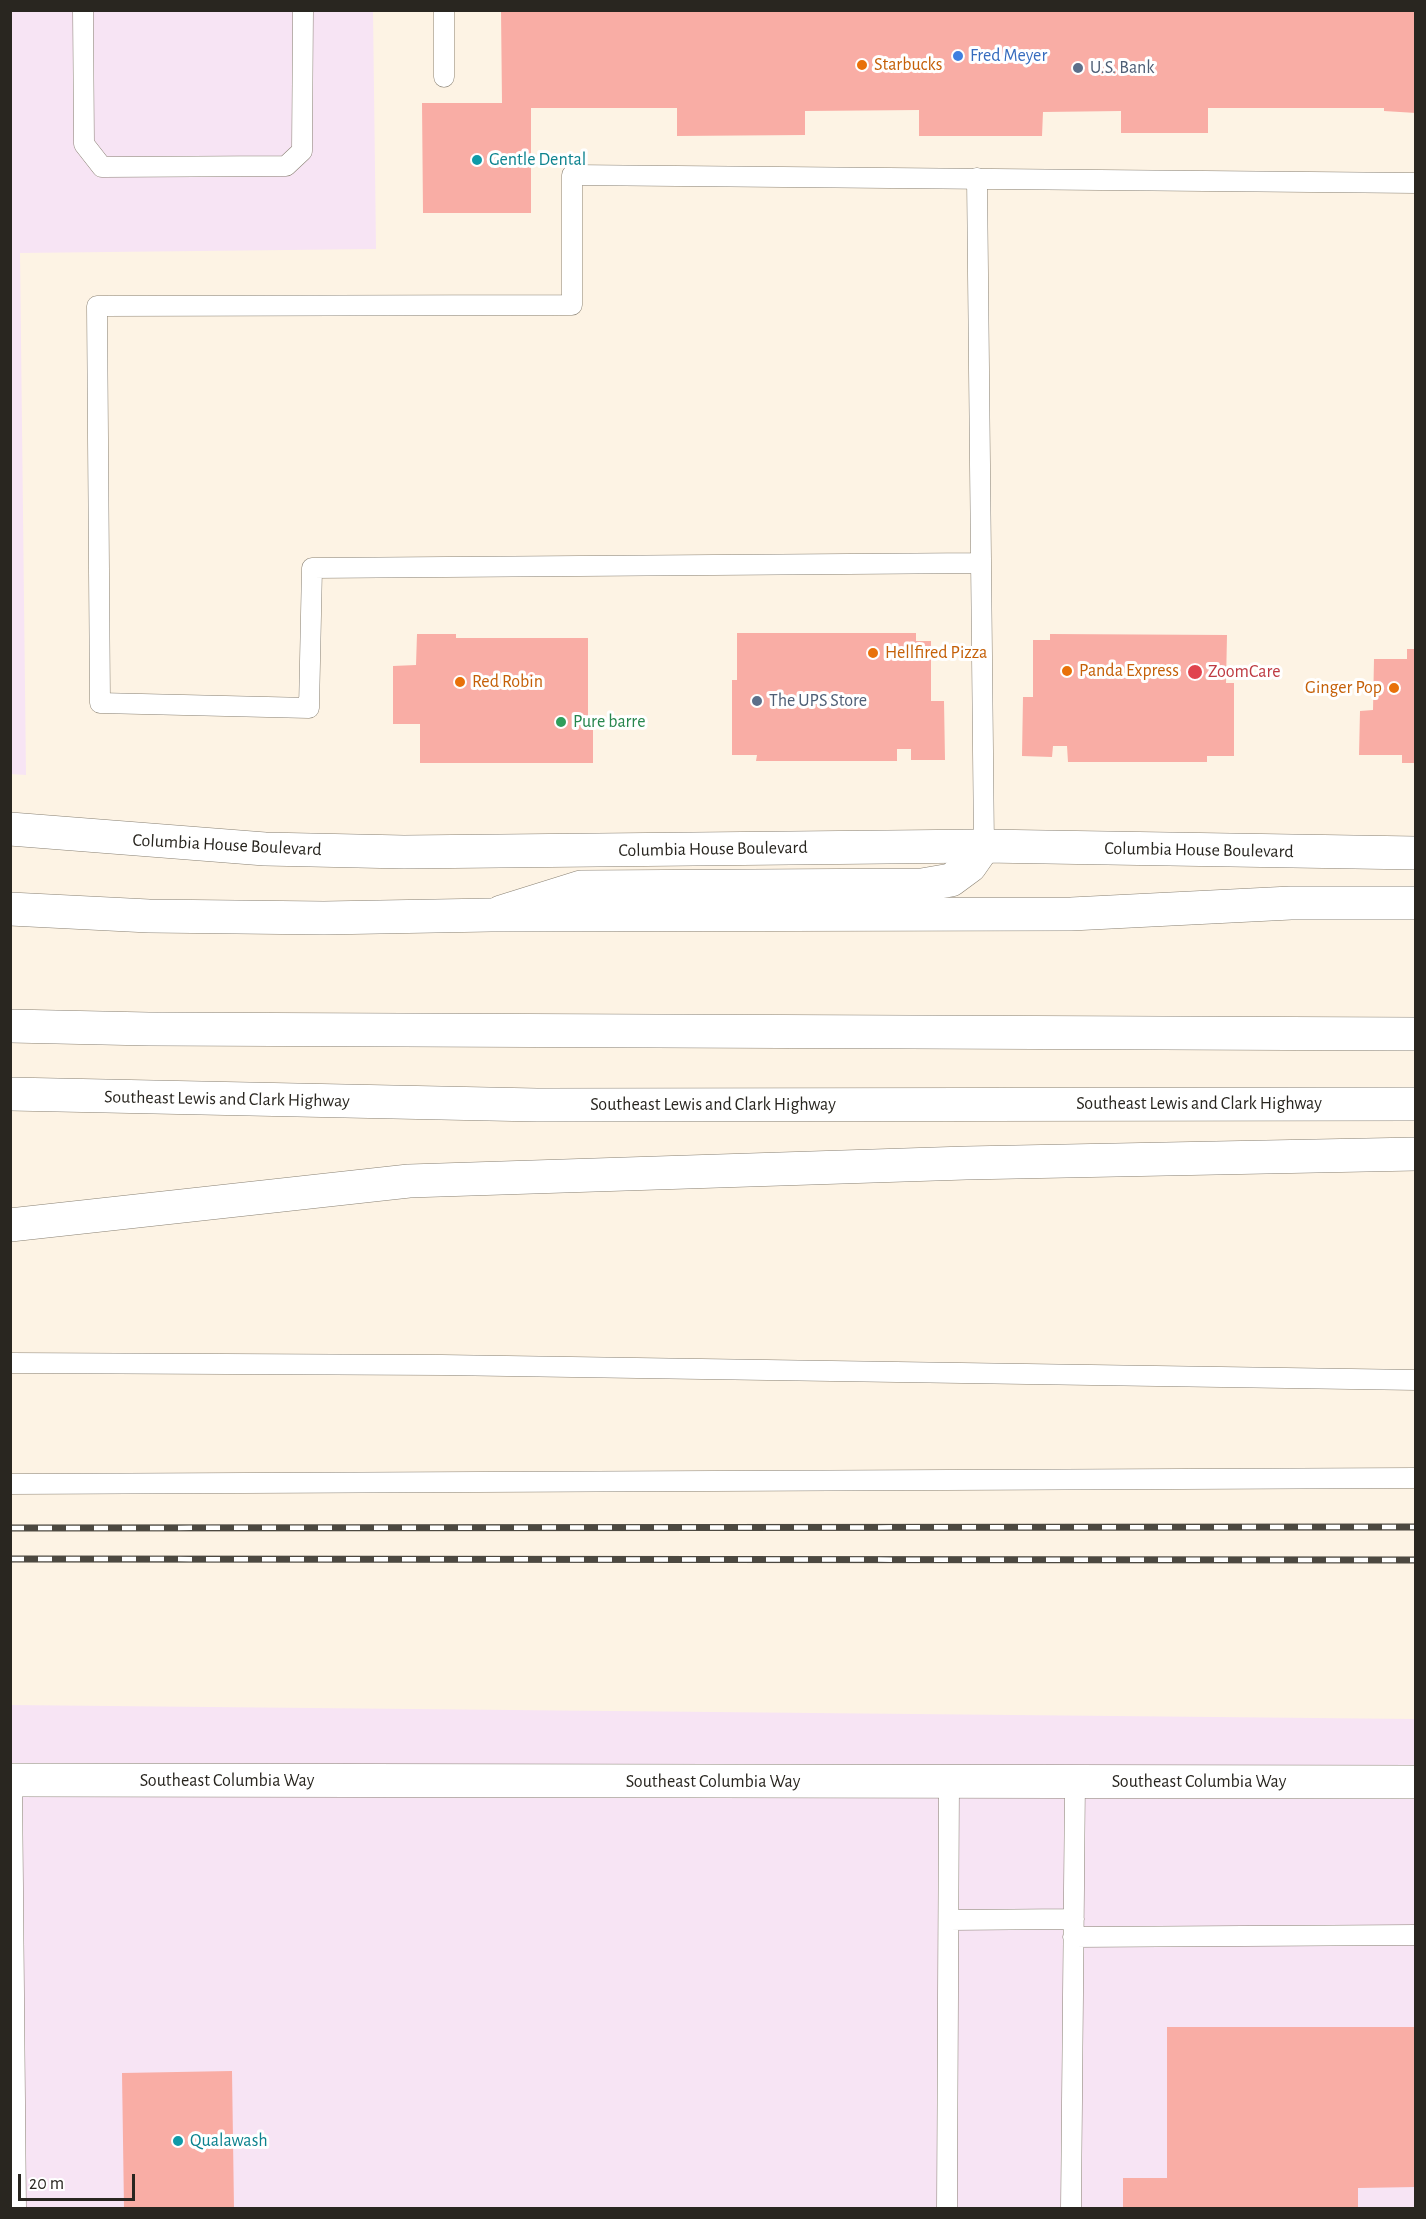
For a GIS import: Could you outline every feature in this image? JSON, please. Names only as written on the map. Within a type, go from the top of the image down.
[{"type":"main road","name":"Columbia House Boulevard","points":[[10,829],[254,849],[404,852],[984,846],[1416,853]]},
{"type":"main road","points":[[491,915],[581,887],[922,885],[951,880],[969,866],[984,846]]},
{"type":"main road","points":[[10,909],[149,916],[324,918],[491,915],[1071,914],[1292,903],[1416,903]]},
{"type":"main road","points":[[10,1026],[173,1029],[1416,1034]]},
{"type":"main road","name":"Southeast Lewis and Clark Highway","points":[[10,1094],[537,1105],[1416,1104]]},
{"type":"main road","points":[[10,1225],[409,1181],[966,1163],[1416,1154]]},
{"type":"main road","name":"Southeast Columbia Way","points":[[11,1780],[1416,1782]]},
{"type":"lane","points":[[83,10],[84,144],[102,167],[114,167],[286,166],[302,152],[303,10]]},
{"type":"lane","points":[[444,10],[444,77]]},
{"type":"lane","points":[[981,563],[312,568],[309,708],[100,704],[97,306],[572,305],[572,175],[1416,183]]},
{"type":"lane","points":[[977,178],[984,846]]},
{"type":"lane","points":[[10,1363],[430,1365],[1416,1380]]},
{"type":"lane","points":[[10,1484],[1416,1478]]},
{"type":"lane","points":[[11,1780],[16,2208]]},
{"type":"lane","points":[[947,2208],[949,1782]]},
{"type":"lane","points":[[1071,2208],[1075,1782]]},
{"type":"lane","points":[[949,1920],[1074,1928],[1416,1935]]},
{"type":"shaded area","points":[[10,11],[373,11],[376,249],[20,253],[26,775],[10,774]]},
{"type":"shaded area","points":[[10,1705],[1415,1719],[1415,2208],[11,2208]]},
{"type":"building","name":"Fred Meyer","points":[[501,10],[1416,10],[1416,113],[1384,111],[1384,108],[1208,108],[1208,133],[1121,133],[1121,111],[1043,112],[1042,136],[919,136],[919,110],[805,111],[805,135],[677,136],[677,108],[531,108],[531,213],[423,213],[422,103],[502,103]]},
{"type":"building","points":[[737,633],[916,633],[916,641],[931,641],[931,701],[944,701],[945,760],[911,760],[911,749],[897,749],[897,761],[756,761],[757,755],[732,755],[732,680],[737,680]]},
{"type":"building","points":[[417,634],[456,634],[456,638],[588,638],[588,729],[593,729],[593,763],[420,763],[420,724],[393,724],[393,666],[416,665]]},
{"type":"building","points":[[1050,634],[1227,635],[1226,683],[1234,683],[1234,756],[1207,756],[1207,762],[1068,762],[1067,746],[1053,746],[1052,757],[1022,756],[1023,697],[1033,697],[1033,640],[1050,640]]},
{"type":"building","points":[[1407,649],[1416,649],[1416,763],[1402,763],[1402,755],[1359,755],[1360,711],[1373,710],[1374,659],[1407,659]]},
{"type":"building","points":[[1167,2027],[1416,2027],[1416,2187],[1358,2188],[1358,2208],[1123,2208],[1123,2178],[1167,2178]]},
{"type":"building","name":"Qualawash","points":[[232,2071],[234,2208],[124,2208],[122,2073]]},
{"type":"railway","points":[[10,1528],[1416,1527]]},
{"type":"railway","points":[[10,1559],[1416,1560]]},
{"type":"place","name":"Fred Meyer","points":[[958,56]]},
{"type":"place","name":"Starbucks","points":[[862,65]]},
{"type":"place","name":"U.S. Bank","points":[[1078,68]]},
{"type":"place","name":"Gentle Dental","points":[[477,160]]},
{"type":"place","name":"Hellfired Pizza","points":[[873,653]]},
{"type":"place","name":"Panda Express","points":[[1067,671]]},
{"type":"place","name":"ZoomCare","points":[[1195,672]]},
{"type":"place","name":"Red Robin","points":[[460,682]]},
{"type":"place","name":"Ginger Pop","points":[[1394,688]]},
{"type":"place","name":"The UPS Store","points":[[757,701]]},
{"type":"place","name":"Pure barre","points":[[561,722]]},
{"type":"place","name":"Qualawash","points":[[178,2141]]}]
